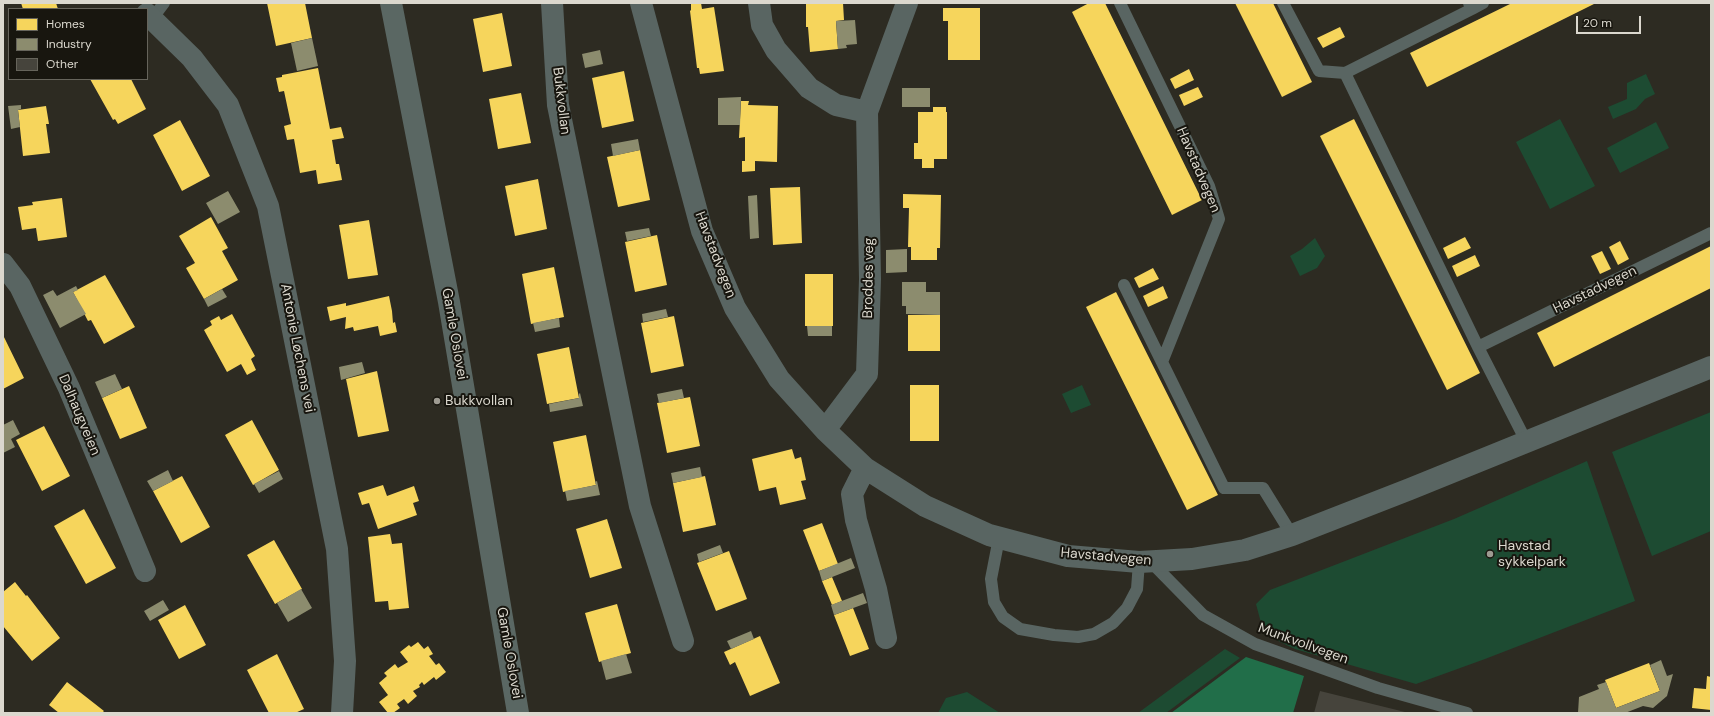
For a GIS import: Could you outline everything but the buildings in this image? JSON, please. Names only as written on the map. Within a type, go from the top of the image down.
[{"type":"street","name":"Antonie Løchens vei","points":[[132,3],[144,8]]},
{"type":"street","name":"Gamle Oslovei","points":[[391,3],[449,302],[518,713]]},
{"type":"street","name":"Bukkvollan","points":[[552,3],[558,105],[638,499],[683,641]]},
{"type":"street","name":"Havstadvegen","points":[[641,3],[702,231],[735,308],[779,379],[825,430],[865,468],[924,506],[989,535],[1068,556],[1145,562],[1192,559],[1245,550],[1292,535],[1410,490],[1526,441],[1711,367]]},
{"type":"street","points":[[759,3],[762,25],[776,50],[809,88],[836,105],[867,112]]},
{"type":"street","name":"Broddes veg","points":[[825,430],[867,374],[870,279],[867,112],[907,3]]},
{"type":"street","name":"Antonie Løchens vei","points":[[151,11],[192,58],[228,105],[268,206],[337,549],[345,661],[342,713]]},
{"type":"street","name":"Dalhaugveien","points":[[3,264],[20,286],[68,388],[145,571]]},
{"type":"street","points":[[865,468],[852,494],[856,520],[876,589],[886,638]]},
{"type":"lane","name":"Havstadvegen","points":[[1120,3],[1208,186],[1219,219],[1162,362]]},
{"type":"lane","points":[[1283,3],[1319,71],[1345,73],[1470,6],[1483,3]]},
{"type":"lane","points":[[1345,73],[1478,347],[1526,441]]},
{"type":"lane","name":"Havstadvegen","points":[[1478,347],[1711,233]]},
{"type":"lane","points":[[1124,284],[1224,488],[1263,488],[1292,535]]},
{"type":"lane","points":[[999,538],[991,579],[994,602],[1003,617],[1020,629],[1054,635],[1078,637],[1094,634],[1113,623],[1127,608],[1137,589],[1145,562]]},
{"type":"lane","name":"Munkvollvegen","points":[[1145,562],[1203,615],[1255,644],[1378,688],[1467,713]]},
{"type":"green space","points":[[1646,74],[1655,94],[1645,99],[1636,109],[1613,119],[1608,107],[1627,99],[1627,83]]},
{"type":"green space","points":[[1560,119],[1595,186],[1550,209],[1516,142]]},
{"type":"green space","points":[[1656,122],[1669,148],[1620,173],[1607,148]]},
{"type":"green space","points":[[1315,238],[1325,256],[1317,268],[1300,276],[1290,256],[1302,249]]},
{"type":"green space","points":[[1082,385],[1091,405],[1071,413],[1062,394]]},
{"type":"green space","points":[[1711,412],[1711,531],[1652,556],[1612,452]]},
{"type":"green space","name":"Havstad sykkelpark","points":[[1587,461],[1635,601],[1416,684],[1295,649],[1264,634],[1256,604],[1270,590],[1454,519]]},
{"type":"green space","points":[[1225,649],[1240,658],[1166,713],[1138,713]]},
{"type":"green space","points":[[1246,657],[1304,676],[1293,713],[1171,713]]},
{"type":"green space","points":[[967,692],[1000,713],[938,713],[946,698]]},
{"type":"place","name":"Bukkvollan","points":[[437,401]]},
{"type":"place","name":"Havstad sykkelpark","points":[[1490,554]]}]
